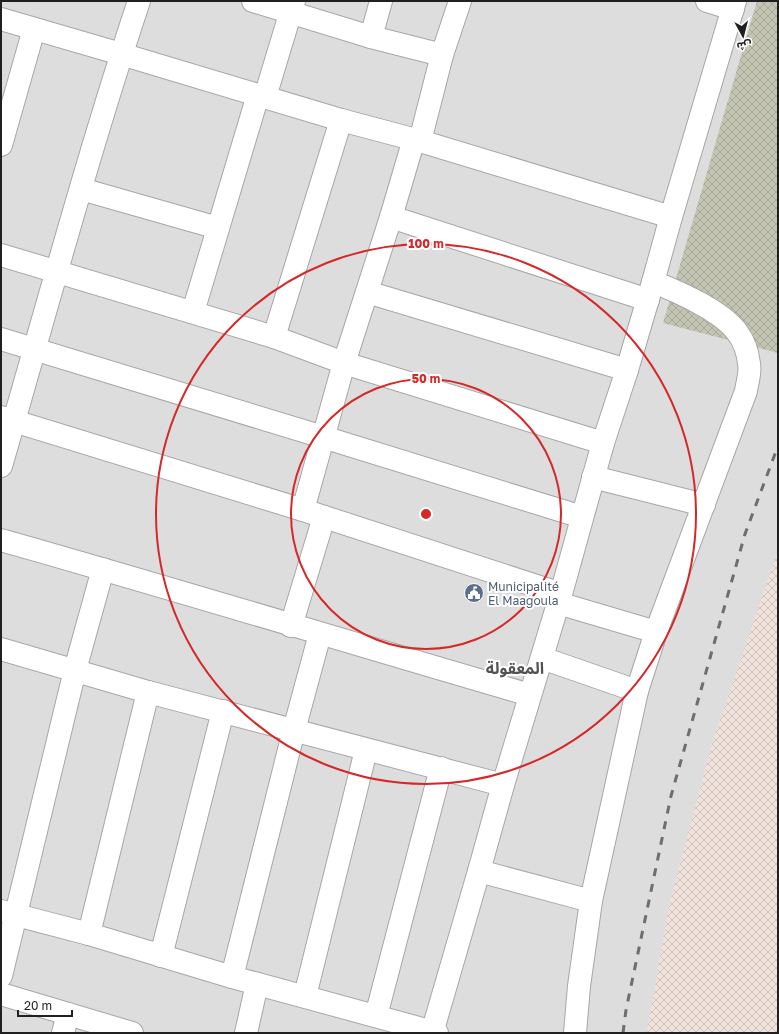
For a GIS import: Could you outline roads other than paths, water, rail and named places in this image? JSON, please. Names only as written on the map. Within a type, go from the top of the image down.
[{"type":"street","points":[[1,466],[8,419],[34,350],[121,54],[139,1]]},
{"type":"street","points":[[253,1],[292,7],[371,37],[442,55]]},
{"type":"street","points":[[371,37],[381,1]]},
{"type":"street","points":[[303,510],[344,363],[417,140],[442,55],[460,1]]},
{"type":"street","points":[[8,913],[89,934],[232,977],[434,1033],[503,785],[542,658],[603,443],[627,370],[734,5],[707,1]]},
{"type":"street","points":[[193,312],[218,228],[292,7]]},
{"type":"street","points":[[1,19],[341,120],[417,140],[671,217]]},
{"type":"street","points":[[1,145],[34,29]]},
{"type":"street","points":[[274,337],[341,120]]},
{"type":"street","points":[[81,188],[218,228]]},
{"type":"street","points":[[391,217],[650,291],[689,298],[726,320],[737,333],[746,350],[750,366],[746,392],[656,632],[637,691],[591,901],[575,1033]]},
{"type":"street","points":[[1,255],[274,337],[344,363],[603,443]]},
{"type":"street","points":[[367,292],[627,370]]},
{"type":"street","points":[[1,340],[582,517]]},
{"type":"street","points":[[8,419],[303,510],[656,632]]},
{"type":"street","points":[[593,478],[704,505]]},
{"type":"street","points":[[291,626],[324,517]]},
{"type":"street","points":[[1,540],[530,695]]},
{"type":"street","points":[[1,976],[8,913],[103,569]]},
{"type":"street","points":[[232,977],[294,730],[320,634]]},
{"type":"street","points":[[3,656],[75,670],[148,692],[503,785]]},
{"type":"street","points":[[542,658],[637,691]]},
{"type":"street","points":[[89,934],[148,692]]},
{"type":"street","points":[[161,956],[223,712]]},
{"type":"street","points":[[305,996],[366,750]]},
{"type":"street","points":[[376,1016],[441,768]]},
{"type":"street","points":[[479,871],[591,901]]},
{"type":"street","points":[[246,1033],[257,984]]},
{"type":"street","points":[[1,994],[66,1024],[132,1033]]},
{"type":"railway","points":[[623,1033],[626,1010],[671,796],[745,534],[778,446]]},
{"type":"place","name":"Municipalité El Maagoula","points":[[474,593]]},
{"type":"district","name":"المعقولة","points":[[515,668]]}]
